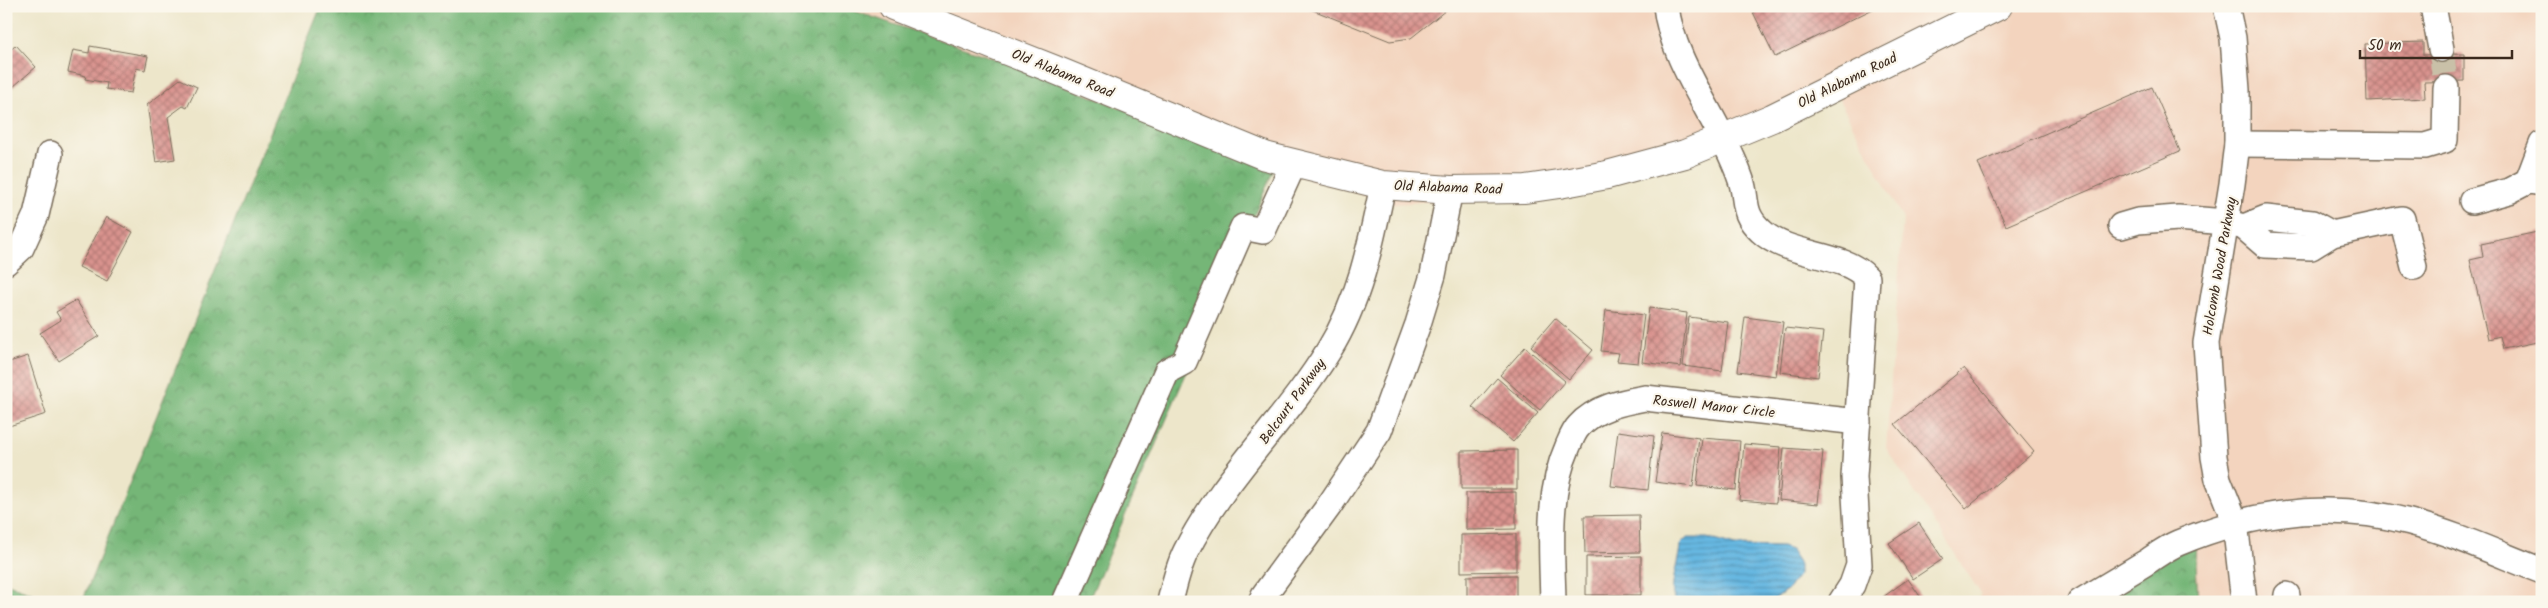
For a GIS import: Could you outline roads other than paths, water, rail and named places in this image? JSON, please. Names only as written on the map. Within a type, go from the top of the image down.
[{"type":"main road","name":"Old Alabama Road","points":[[893,6],[1053,69],[1259,154],[1293,165],[1383,185],[1450,190],[1525,189],[1559,184],[1607,175],[1685,154],[1772,118],[1998,6]]},
{"type":"street","points":[[1666,6],[1668,27],[1724,139],[1741,181],[1746,213],[1761,231],[1781,245],[1830,259],[1861,272],[1867,278],[1854,477],[1859,564],[1852,585],[1841,602]]},
{"type":"street","name":"Holcomb Wood Parkway","points":[[2226,6],[2232,38],[2237,90],[2235,224],[2206,343],[2214,457],[2218,479],[2234,522],[2244,602]]},
{"type":"street","points":[[2434,6],[2441,49]]},
{"type":"street","points":[[2237,144],[2425,146],[2445,140],[2446,88]]},
{"type":"street","points":[[2472,200],[2509,191],[2535,182],[2542,144]]},
{"type":"street","points":[[6,262],[21,248],[36,215],[50,154]]},
{"type":"street","points":[[1065,602],[1167,371],[1184,362],[1243,228],[1263,231],[1293,165]]},
{"type":"street","name":"Belcourt Parkway","points":[[1170,602],[1186,553],[1196,535],[1223,493],[1302,390],[1342,327],[1367,261],[1383,185]]},
{"type":"street","points":[[1261,602],[1264,595],[1329,506],[1379,431],[1418,324],[1433,275],[1450,190]]},
{"type":"street","points":[[2121,226],[2138,221],[2178,218],[2235,224],[2266,218],[2312,223],[2332,234],[2402,219],[2414,267]]},
{"type":"street","name":"Roswell Manor Circle","points":[[1553,602],[1551,525],[1557,476],[1564,455],[1580,425],[1616,402],[1645,398],[1858,422]]},
{"type":"street","points":[[2080,602],[2176,544],[2234,522],[2265,515],[2304,511],[2370,513],[2410,522],[2451,535],[2542,570]]},
{"type":"water","points":[[1687,538],[1707,538],[1735,546],[1782,547],[1791,550],[1799,562],[1799,574],[1789,588],[1771,602],[1675,602],[1673,589],[1680,545]]},
{"type":"tunnel","points":[[2441,49],[2446,88]]}]
